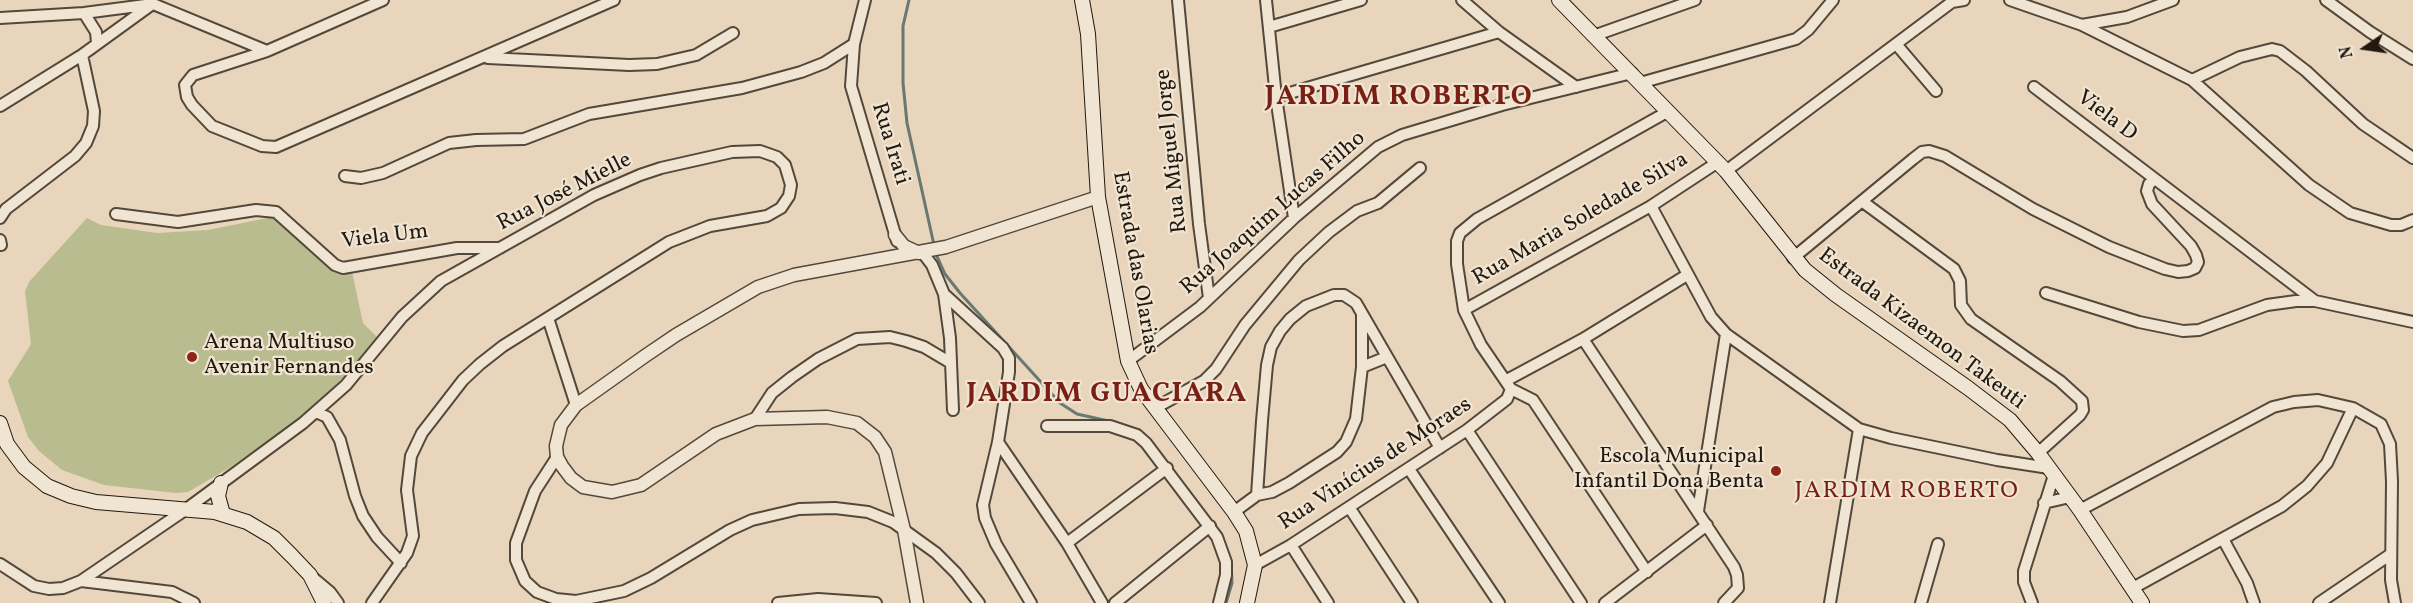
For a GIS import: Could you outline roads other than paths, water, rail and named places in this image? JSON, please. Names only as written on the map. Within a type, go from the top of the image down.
[{"type":"main road","name":"Estrada das Olarias","points":[[1082,0],[1088,34],[1098,197],[1128,361],[1141,389],[1246,531],[1255,565],[1254,579],[1247,603]]},
{"type":"main road","name":"Estrada Kizaemon Takeuti","points":[[1558,0],[1722,167],[1793,258],[1812,277],[2010,420],[2038,453],[2080,510],[2142,603]]},
{"type":"main road","points":[[0,423],[7,444],[24,467],[47,486],[71,496],[96,502],[169,507],[223,514],[247,522],[274,538],[310,575],[324,603]]},
{"type":"main road","points":[[221,483],[218,496],[223,514]]},
{"type":"street","points":[[383,0],[267,51],[202,72],[188,79],[185,85],[187,97],[212,126],[262,146],[276,147],[614,0]]},
{"type":"street","name":"Rua Irati","points":[[865,0],[854,44],[851,86],[896,249]]},
{"type":"street","name":"Rua Miguel Jorge","points":[[1178,0],[1199,224],[1209,298]]},
{"type":"street","points":[[1266,0],[1276,97],[1294,218]]},
{"type":"street","points":[[1269,27],[1361,0]]},
{"type":"street","points":[[1462,0],[1499,32],[1576,87]]},
{"type":"street","points":[[1593,36],[1693,0]]},
{"type":"street","name":"Rua Joaquim Lucas Filho","points":[[1128,361],[1176,326],[1344,174],[1389,141],[1502,105],[1576,87],[1636,78],[1796,39],[1808,30],[1833,0]]},
{"type":"street","points":[[1953,1],[1964,0]]},
{"type":"street","points":[[2010,0],[2082,25],[2192,80],[2309,185],[2350,213],[2372,221],[2401,225],[2413,220]]},
{"type":"street","points":[[2082,25],[2127,17],[2173,0]]},
{"type":"street","points":[[2326,0],[2413,59]]},
{"type":"street","name":"Rua Maria Soledade Silva","points":[[1464,310],[1722,167],[1953,1]]},
{"type":"street","points":[[0,18],[84,13],[158,2],[267,51]]},
{"type":"street","points":[[0,106],[82,55],[158,2]]},
{"type":"street","points":[[84,13],[96,32],[96,44]]},
{"type":"street","points":[[1276,97],[1499,32]]},
{"type":"street","points":[[486,57],[629,65],[657,64],[696,55],[733,33]]},
{"type":"street","points":[[345,176],[361,178],[383,173],[449,143],[524,139],[589,114],[742,88],[824,63],[854,44]]},
{"type":"street","points":[[1896,44],[1936,92]]},
{"type":"street","points":[[2192,80],[2240,57],[2272,49],[2280,51],[2306,71],[2363,124],[2413,158]]},
{"type":"street","points":[[0,218],[6,209],[75,156],[86,143],[93,126],[94,111],[82,55]]},
{"type":"street","name":"Viela D","points":[[2034,87],[2315,301]]},
{"type":"street","points":[[0,99],[17,95]]},
{"type":"street","points":[[1647,572],[1533,400],[1509,385],[1481,345],[1464,310],[1459,291],[1457,241],[1460,233],[1477,219],[1667,112]]},
{"type":"street","name":"Rua José Mielle","points":[[81,581],[185,510],[316,412],[346,385],[422,297],[441,281],[594,195],[661,168],[732,152],[749,151],[770,153],[785,165],[791,185],[789,196],[781,208],[767,216],[710,226],[669,242],[548,318],[480,364],[463,380],[422,433],[411,456],[407,490],[413,536],[407,554],[372,603]]},
{"type":"street","points":[[1793,258],[1922,152],[1937,152],[2033,208],[2109,247],[2165,269],[2178,272],[2188,271],[2195,267],[2196,255],[2191,246],[2152,204],[2147,191],[2149,184],[2155,178]]},
{"type":"street","points":[[1155,408],[1204,381],[1216,369],[1245,325],[1299,260],[1329,232],[1357,211],[1378,203],[1420,168]]},
{"type":"street","points":[[896,249],[922,252],[946,247],[1098,197]]},
{"type":"street","points":[[1863,202],[1954,269],[1960,281],[1961,305],[1971,319],[2060,381],[2082,401],[2083,410],[2080,415],[2038,453]]},
{"type":"street","points":[[1651,206],[1712,317],[1726,334],[1859,429],[1891,438],[2051,471],[2024,572],[2024,582],[2032,603]]},
{"type":"street","name":"Viela Um","points":[[116,214],[178,222],[256,210],[276,212],[335,265],[343,268],[456,248],[500,249]]},
{"type":"street","points":[[917,603],[904,530],[885,452],[875,437],[865,428],[846,419],[798,416],[755,419],[716,434],[641,484],[612,492],[583,487],[571,478],[557,458],[556,446],[561,425],[576,405],[676,335],[758,288],[794,275],[904,246],[922,252],[932,265],[944,294],[950,338],[953,410]]},
{"type":"street","points":[[1509,385],[1688,275]]},
{"type":"street","points":[[2046,293],[2129,319],[2183,331],[2199,330],[2266,306],[2315,301],[2413,322]]},
{"type":"street","points":[[944,294],[1003,348],[1009,358],[1009,372],[998,442],[983,505],[985,518],[996,544],[1031,603]]},
{"type":"street","points":[[1257,495],[1267,365],[1271,347],[1290,319],[1306,306],[1334,295],[1344,295],[1350,298],[1362,314],[1440,448]]},
{"type":"street","points":[[1234,512],[1257,495],[1272,492],[1289,483],[1337,452],[1347,442],[1356,419],[1362,367],[1362,314]]},
{"type":"street","points":[[548,318],[576,405]]},
{"type":"street","points":[[1698,511],[1726,334]]},
{"type":"street","points":[[755,419],[772,393],[792,377],[818,359],[856,339],[873,336],[898,339],[924,347],[951,363]]},
{"type":"street","points":[[1583,339],[1734,567],[1738,588],[1724,603]]},
{"type":"street","points":[[1362,367],[1387,357]]},
{"type":"street","name":"Rua Vinícius de Moraes","points":[[1255,565],[1291,545],[1409,470],[1467,430],[1507,399],[1509,385]]},
{"type":"street","points":[[2080,510],[2273,407],[2318,400],[2353,408],[2381,424],[2390,444],[2392,461],[2391,580],[2395,603]]},
{"type":"street","points":[[2133,588],[2282,506],[2307,486],[2327,463],[2353,408]]},
{"type":"street","points":[[316,412],[327,417],[340,440],[354,496],[363,516],[377,537],[401,563]]},
{"type":"street","points":[[1047,426],[1097,425],[1122,429],[1137,435],[1146,443],[1217,537],[1226,562],[1226,575],[1219,603]]},
{"type":"street","points":[[1830,603],[1859,429]]},
{"type":"street","points":[[1467,430],[1581,603]]},
{"type":"street","points":[[998,442],[1066,543],[1102,603]]},
{"type":"street","points":[[557,458],[536,491],[516,543],[516,560],[525,581],[537,592],[556,600],[576,601],[624,591],[651,578],[730,530],[752,520],[782,512],[819,508],[855,510],[878,516],[904,530],[936,553],[956,573],[979,603]]},
{"type":"street","points":[[1066,543],[1167,468]]},
{"type":"street","points":[[1409,470],[1499,603]]},
{"type":"street","points":[[2044,503],[2070,497]]},
{"type":"street","points":[[1349,507],[1412,603]]},
{"type":"street","points":[[1115,603],[1210,525]]},
{"type":"street","points":[[1605,603],[1707,525]]},
{"type":"street","points":[[2223,539],[2247,583],[2254,603]]},
{"type":"street","points":[[1921,603],[1938,544]]},
{"type":"street","points":[[1291,545],[1328,603]]},
{"type":"street","points":[[2319,603],[2391,554]]},
{"type":"street","points":[[0,564],[34,586],[49,589],[63,588],[81,581],[172,592],[194,603]]},
{"type":"street","points":[[310,575],[330,592],[338,603]]},
{"type":"street","points":[[778,603],[797,599],[876,603]]},
{"type":"waterway","points":[[909,0],[903,26],[903,83],[907,123],[934,245]]},
{"type":"waterway","points":[[935,252],[945,274],[960,293],[1060,403],[1077,414],[1113,422]]},
{"type":"waterway","points":[[1226,603],[1232,583],[1231,561]]},
{"type":"place","name":"Arena Multiuso Avenir Fernandes","points":[[192,357]]},
{"type":"place","name":"Escola Municipal Infantil Dona Benta","points":[[1776,471]]},
{"type":"district","name":"JARDIM ROBERTO","points":[[1399,99]]},
{"type":"district","name":"JARDIM GUACIARA","points":[[1107,396]]},
{"type":"district","name":"JARDIM ROBERTO","points":[[1907,493]]}]
